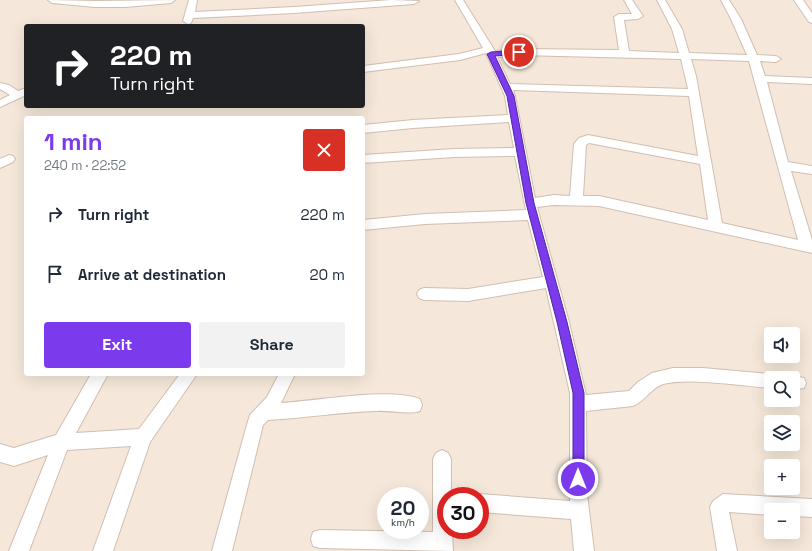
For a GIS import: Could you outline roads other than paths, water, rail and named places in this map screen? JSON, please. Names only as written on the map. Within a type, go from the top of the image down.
[{"type":"street","points":[[52,0],[95,4],[125,4],[171,0]]},
{"type":"street","points":[[193,0],[189,18],[414,1]]},
{"type":"street","points":[[459,0],[490,52],[510,96],[531,209],[551,281],[577,386],[578,494],[584,551]]},
{"type":"street","points":[[625,54],[619,17],[638,16],[628,0]]},
{"type":"street","points":[[661,0],[677,29],[691,76],[716,227]]},
{"type":"street","points":[[365,225],[531,209],[554,200],[599,201],[809,247],[783,165],[762,79],[734,14],[725,0]]},
{"type":"street","points":[[798,0],[812,20]]},
{"type":"street","points":[[365,69],[490,52],[685,55],[776,59]]},
{"type":"street","points":[[762,79],[812,81]]},
{"type":"street","points":[[0,86],[5,86],[22,93]]},
{"type":"street","points":[[506,87],[694,93]]},
{"type":"street","points":[[0,104],[22,93]]},
{"type":"street","points":[[365,129],[413,124],[514,118]]},
{"type":"street","points":[[576,200],[580,144],[582,141],[588,139],[705,161]]},
{"type":"street","points":[[365,159],[454,153],[520,152]]},
{"type":"street","points":[[783,165],[812,170]]},
{"type":"street","points":[[424,294],[468,295],[551,281]]},
{"type":"street","points":[[578,404],[632,398],[644,387],[658,378],[673,375],[702,375],[764,380]]},
{"type":"street","points":[[19,551],[62,442],[99,376]]},
{"type":"street","points":[[103,551],[143,437],[188,376]]},
{"type":"street","points":[[222,551],[256,421],[273,402],[286,376]]},
{"type":"street","points":[[265,412],[355,404],[414,405]]},
{"type":"street","points":[[0,454],[14,457],[62,442],[143,437]]},
{"type":"street","points":[[442,459],[444,487]]},
{"type":"street","points":[[727,551],[719,508],[723,503],[812,508]]},
{"type":"street","points":[[489,504],[580,510]]},
{"type":"street","points":[[320,539],[443,546]]}]
